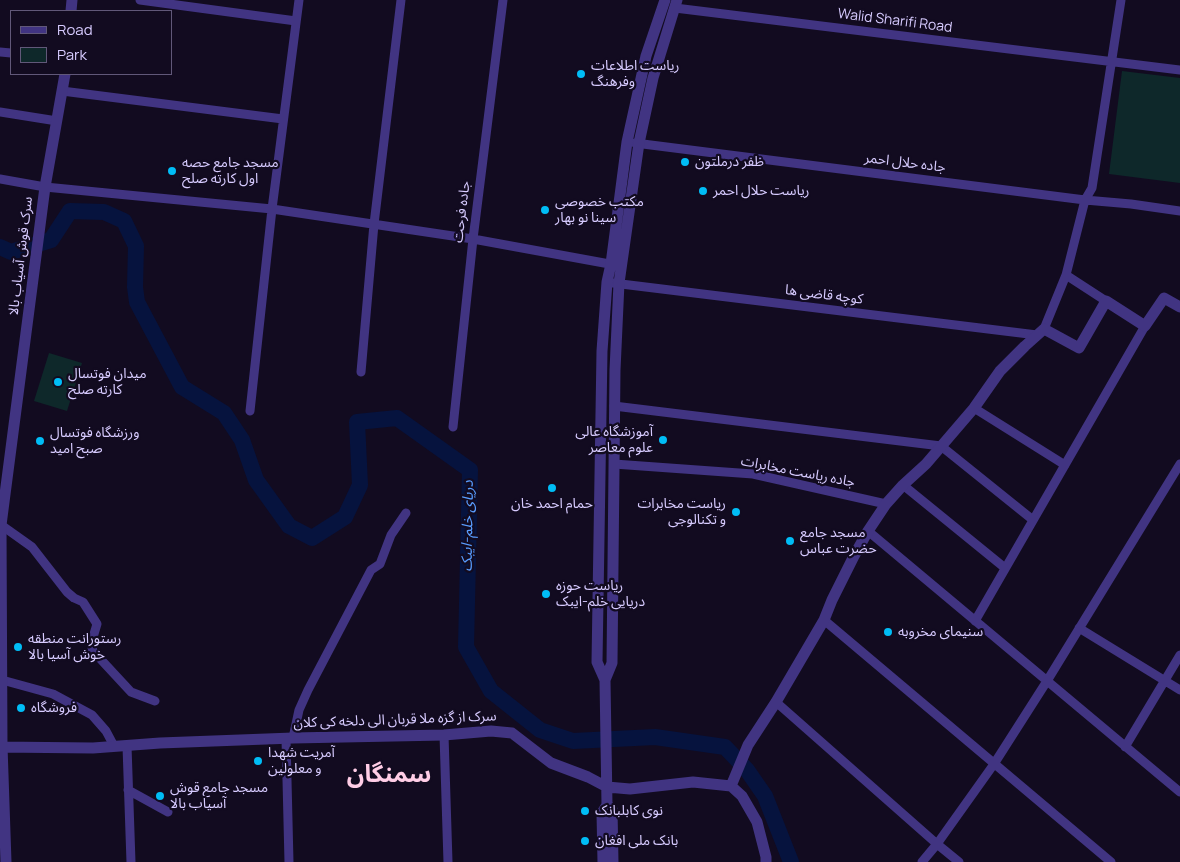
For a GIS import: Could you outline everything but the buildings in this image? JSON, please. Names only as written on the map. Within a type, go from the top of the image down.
[{"type":"street","points":[[140,0],[296,21]]},
{"type":"street","points":[[250,411],[272,209],[299,0]]},
{"type":"street","points":[[360,372],[374,224],[401,0]]},
{"type":"street","name":"جاده فرحت","points":[[453,427],[472,239],[503,0]]},
{"type":"street","points":[[616,265],[627,142],[646,56],[665,0]]},
{"type":"street","points":[[766,862],[757,822],[733,781],[748,745],[776,702],[824,620],[849,565],[886,504],[926,464],[974,408],[1000,371],[1041,332],[1066,275],[1085,200],[1092,188],[1121,0]]},
{"type":"street","points":[[605,680],[597,662],[602,352],[616,265],[652,78],[676,4]]},
{"type":"street","name":"Walid Sharifi Road","points":[[676,4],[1180,70]]},
{"type":"street","name":"سرک قوش آسیاب بالا","points":[[6,862],[1,746],[1,525],[45,187],[65,75]]},
{"type":"street","points":[[62,91],[284,119]]},
{"type":"street","points":[[0,112],[57,122]]},
{"type":"street","name":"جاده حلال احمر","points":[[627,142],[1180,211]]},
{"type":"street","points":[[0,180],[45,187],[272,209],[472,239],[616,265]]},
{"type":"street","points":[[1066,275],[1145,326]]},
{"type":"street","points":[[604,862],[602,813],[607,804],[607,781],[604,704],[605,680],[612,663],[613,283]]},
{"type":"street","name":"کوچه قاضی ها","points":[[613,283],[1041,332]]},
{"type":"street","points":[[975,621],[1145,326],[1164,298],[1180,307]]},
{"type":"street","points":[[1041,332],[1079,348],[1106,301]]},
{"type":"street","points":[[614,406],[941,446],[1033,520]]},
{"type":"street","points":[[974,408],[1066,466]]},
{"type":"street","name":"جاده ریاست مخابرات","points":[[614,464],[753,474],[886,504]]},
{"type":"street","points":[[922,862],[994,764],[1180,464]]},
{"type":"street","points":[[903,485],[1006,568]]},
{"type":"street","points":[[289,862],[290,738],[299,710],[371,570],[380,564],[390,536],[406,513]]},
{"type":"street","points":[[1,525],[32,547],[67,592],[83,602],[97,624],[90,644],[92,651],[131,692],[155,701]]},
{"type":"street","points":[[868,532],[1180,792]]},
{"type":"street","points":[[824,620],[1111,862]]},
{"type":"street","points":[[1079,628],[1180,690]]},
{"type":"street","points":[[1125,747],[1180,655]]},
{"type":"street","points":[[2,680],[53,694],[92,715],[106,731],[114,746]]},
{"type":"street","points":[[776,702],[937,844],[960,862]]},
{"type":"street","name":"سرک از گزه ملا قربان الی دلخه کی کلان","points":[[1,746],[93,748],[290,738],[444,735],[491,731],[512,732],[551,763],[588,777],[630,789],[693,782],[733,781]]},
{"type":"street","points":[[444,735],[448,862]]},
{"type":"street","points":[[127,746],[131,862]]},
{"type":"street","points":[[128,790],[168,812]]},
{"type":"street","points":[[607,804],[612,809],[613,862]]},
{"type":"green space","points":[[1122,71],[1180,78],[1180,183],[1109,174]]},
{"type":"green space","name":"میدان فوتسال کارته صلح","points":[[49,353],[82,363],[67,411],[34,401]]},
{"type":"waterway","name":"دریای خلم-ایبک","points":[[0,247],[11,252],[51,240],[70,211],[104,212],[124,221],[136,246],[135,287],[137,302],[182,387],[224,413],[242,440],[256,480],[289,526],[312,538],[345,517],[360,485],[357,422],[397,418],[470,470],[466,647],[491,691],[540,730],[573,741],[655,737],[725,747],[747,770],[765,796],[791,862]]},
{"type":"place","name":"ریاست اطلاعات وفرهنگ","points":[[581,74]]},
{"type":"place","name":"ظفر درملتون","points":[[685,162]]},
{"type":"place","name":"مسجد جامع حصه اول کارته صلح","points":[[172,171]]},
{"type":"place","name":"ریاست حلال احمر","points":[[703,191]]},
{"type":"place","name":"مکتب خصوصی سینا نو بهار","points":[[545,210]]},
{"type":"place","name":"میدان فوتسال کارته صلح","points":[[58,382]]},
{"type":"place","name":"آموزشگاه عالی علوم معاصر","points":[[663,440]]},
{"type":"place","name":"ورزشگاه فوتسال صبح امید","points":[[40,441]]},
{"type":"place","name":"حمام احمد خان","points":[[552,488]]},
{"type":"place","name":"ریاست مخابرات و تکنالوجی","points":[[736,512]]},
{"type":"place","name":"مسجد جامع حضرت عباس","points":[[790,541]]},
{"type":"place","name":"ریاست حوزه دریایی خلم-ایبک","points":[[546,594]]},
{"type":"place","name":"سنیمای مخروبه","points":[[888,632]]},
{"type":"place","name":"رستورانت منطقه خوش آسیا بالا","points":[[18,647]]},
{"type":"place","name":"فروشگاه","points":[[21,708]]},
{"type":"place","name":"آمریت شهدا و معلولین","points":[[258,761]]},
{"type":"place","name":"مسجد جامع قوش آسیاب بالا","points":[[160,796]]},
{"type":"place","name":"نوی کابلبانک","points":[[585,811]]},
{"type":"place","name":"بانک ملی افغان","points":[[585,841]]},
{"type":"district","name":"سمنگان","points":[[389,775]]}]
